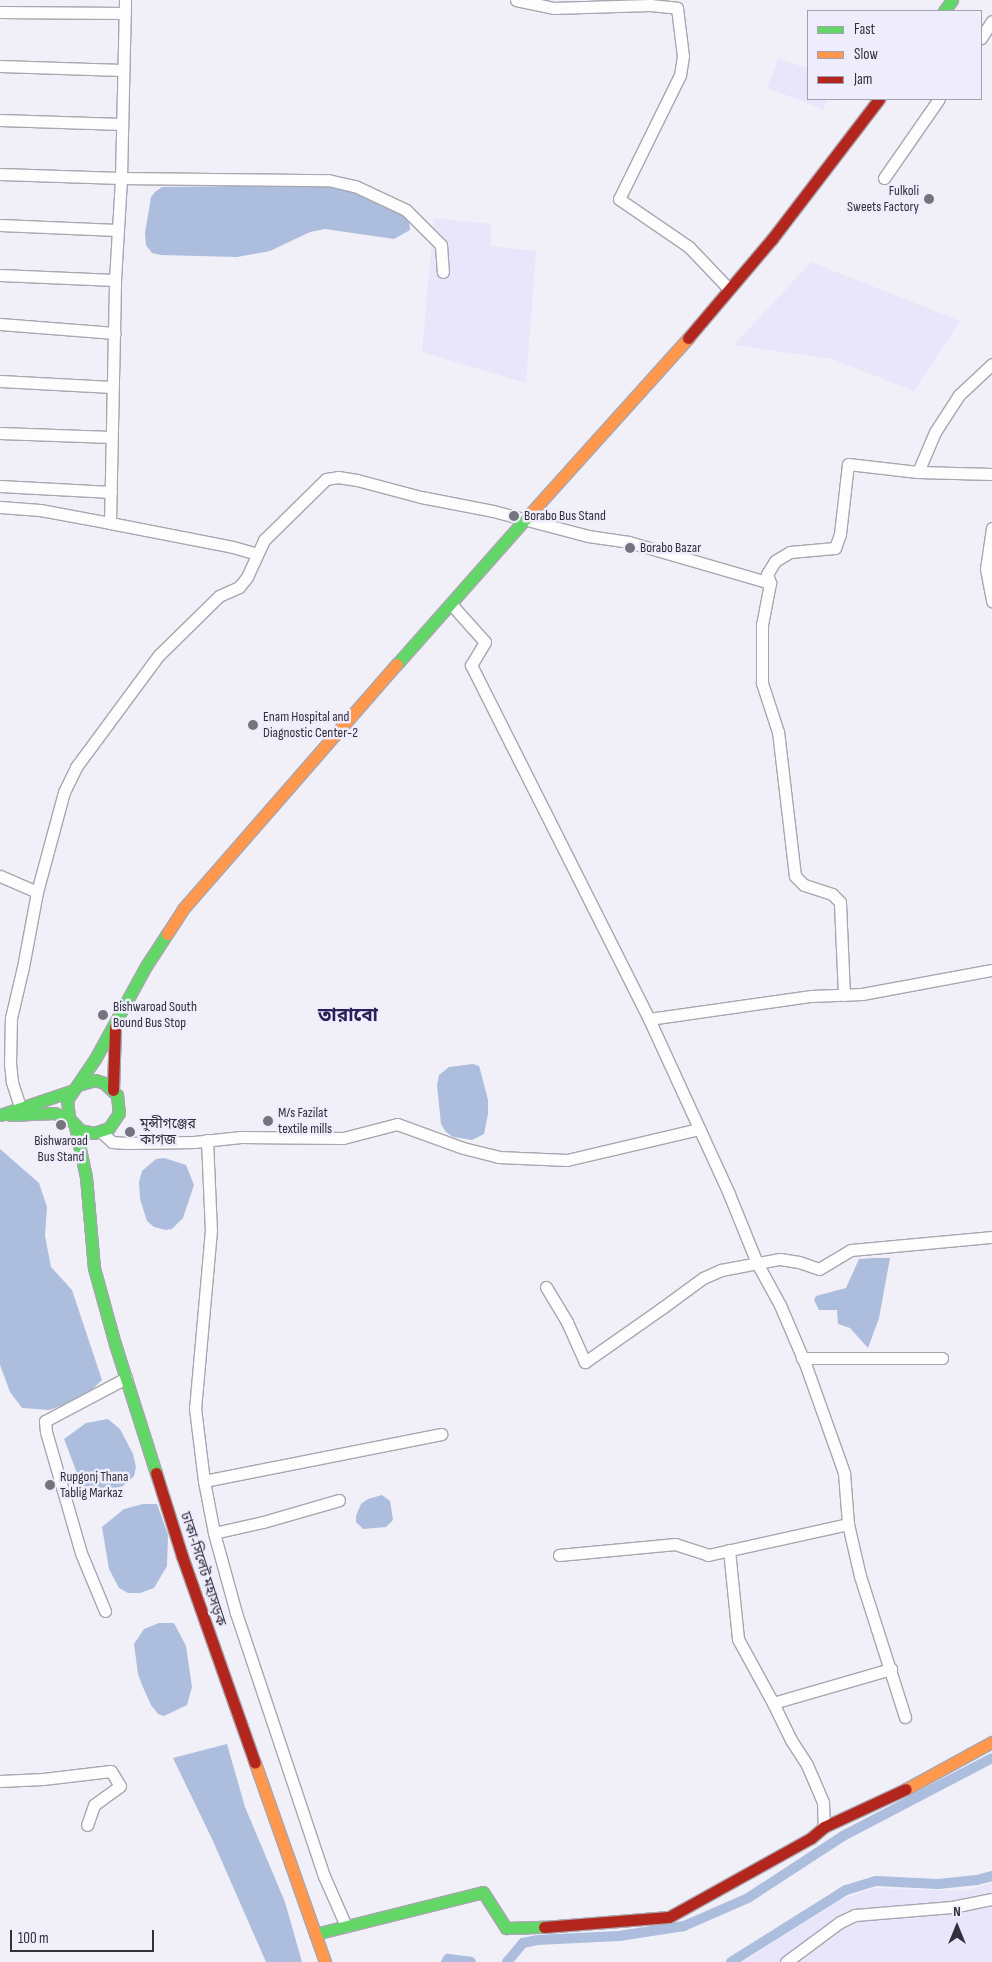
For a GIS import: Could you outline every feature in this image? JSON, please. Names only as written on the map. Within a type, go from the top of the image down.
[{"type":"main road","points":[[72,1122],[66,1109],[75,1088],[146,966],[189,902],[342,725],[524,520],[590,449],[729,289],[772,239],[879,100]]},
{"type":"main road","points":[[113,1090],[115,1022]]},
{"type":"main road","points":[[0,1115],[21,1111],[96,1080],[104,1082],[113,1090],[120,1104],[116,1121],[101,1132],[87,1133],[72,1122],[54,1113],[21,1111]]},
{"type":"main road","name":"ঢাকা-সিলেট মহাসড়ক","points":[[72,1122],[86,1177],[94,1268],[126,1378],[182,1556],[325,1962]]},
{"type":"main road","name":"ঢাকা-সিলেট মহাসড়ক","points":[[86,1177],[101,1132]]},
{"type":"main road","points":[[315,1934],[483,1892],[506,1928],[582,1925],[669,1917],[811,1838],[824,1826],[904,1789],[992,1742]]},
{"type":"street","points":[[110,523],[115,280],[121,178],[125,0]]},
{"type":"street","points":[[516,0],[553,8],[650,5],[677,8],[683,56],[680,75],[619,199],[689,246],[729,289]]},
{"type":"street","points":[[0,12],[125,13]]},
{"type":"street","points":[[984,37],[992,21]]},
{"type":"street","points":[[0,66],[122,70]]},
{"type":"street","points":[[884,178],[938,100]]},
{"type":"street","points":[[0,120],[122,124]]},
{"type":"street","points":[[0,174],[121,178],[328,180],[355,186],[406,210],[441,245],[443,272]]},
{"type":"street","points":[[0,226],[117,230]]},
{"type":"street","points":[[0,275],[115,280]]},
{"type":"street","points":[[0,324],[114,333]]},
{"type":"street","points":[[918,472],[935,432],[959,395],[992,364]]},
{"type":"street","points":[[0,381],[112,387]]},
{"type":"street","points":[[0,433],[111,438]]},
{"type":"street","points":[[844,995],[840,902],[832,894],[804,885],[795,876],[778,732],[762,683],[762,626],[770,583],[767,574],[775,561],[790,552],[835,548],[840,534],[848,464],[918,472],[992,474]]},
{"type":"street","points":[[21,1111],[10,1064],[10,1018],[23,967],[37,892],[64,792],[76,767],[159,655],[219,596],[239,587],[247,578],[264,540],[326,479],[338,477],[588,536],[629,542],[770,583]]},
{"type":"street","points":[[0,486],[111,492]]},
{"type":"street","points":[[0,506],[40,510],[110,523],[233,547],[257,554]]},
{"type":"street","points":[[992,528],[986,569],[992,601]]},
{"type":"street","points":[[451,604],[485,642],[470,665],[649,1019],[729,1194],[757,1263],[780,1305],[802,1358],[844,1473],[848,1524],[860,1576],[892,1669],[905,1717]]},
{"type":"street","points":[[0,876],[37,892]]},
{"type":"street","points":[[649,1019],[811,996],[862,994],[992,970]]},
{"type":"street","points":[[101,1132],[112,1142],[119,1143],[241,1137],[343,1138],[398,1124],[463,1148],[498,1157],[567,1160],[699,1129]]},
{"type":"street","points":[[207,1140],[211,1230],[195,1408],[204,1480],[214,1533],[236,1613],[324,1876],[346,1926]]},
{"type":"street","points":[[546,1287],[567,1322],[585,1362],[702,1278],[721,1270],[780,1259],[819,1269],[851,1250],[992,1237]]},
{"type":"street","points":[[802,1358],[942,1358]]},
{"type":"street","points":[[105,1611],[81,1553],[46,1432],[45,1421],[126,1378]]},
{"type":"street","points":[[204,1480],[441,1434]]},
{"type":"street","points":[[214,1533],[264,1522],[339,1500]]},
{"type":"street","points":[[559,1555],[675,1544],[708,1555],[848,1524]]},
{"type":"street","points":[[729,1550],[738,1639],[791,1740],[807,1765],[823,1802],[824,1826]]},
{"type":"street","points":[[773,1703],[892,1669]]},
{"type":"street","points":[[0,1781],[111,1772],[120,1786],[94,1805],[87,1825]]},
{"type":"street","points":[[786,1962],[840,1922],[855,1915],[952,1907],[992,1899]]},
{"type":"shaded area","points":[[778,59],[807,68],[807,100],[828,100],[823,109],[767,88]]},
{"type":"shaded area","points":[[434,218],[491,224],[491,246],[536,251],[526,383],[422,352]]},
{"type":"shaded area","points":[[811,262],[960,321],[914,391],[832,359],[734,345]]},
{"type":"shaded area","points":[[992,1883],[992,1962],[743,1962],[840,1900],[873,1888],[964,1891]]},
{"type":"water","points":[[323,185],[347,188],[402,213],[409,220],[410,230],[394,239],[325,229],[310,232],[270,251],[237,257],[161,255],[152,253],[146,245],[145,233],[151,197],[162,187]]},
{"type":"water","points":[[473,1064],[479,1066],[488,1100],[488,1114],[484,1134],[472,1140],[453,1137],[446,1132],[441,1124],[437,1085],[439,1075],[449,1067]]},
{"type":"water","points":[[0,1149],[39,1183],[47,1207],[45,1236],[51,1267],[72,1290],[102,1380],[83,1398],[49,1410],[22,1408],[10,1392],[0,1365]]},
{"type":"water","points":[[164,1158],[186,1165],[194,1185],[183,1218],[172,1229],[166,1230],[154,1227],[147,1221],[140,1199],[139,1182],[142,1171],[156,1159]]},
{"type":"water","points":[[890,1258],[879,1318],[868,1348],[850,1328],[838,1324],[837,1310],[819,1310],[814,1300],[816,1296],[846,1288],[859,1259]]},
{"type":"water","points":[[108,1419],[120,1429],[133,1454],[136,1467],[134,1476],[123,1486],[90,1495],[82,1486],[64,1439],[86,1423]]},
{"type":"water","points":[[382,1495],[390,1501],[393,1520],[386,1527],[363,1529],[356,1522],[356,1516],[361,1504],[368,1499]]},
{"type":"water","points":[[143,1504],[157,1504],[168,1535],[167,1566],[154,1588],[140,1593],[128,1593],[119,1588],[109,1569],[102,1527],[124,1509]]},
{"type":"water","points":[[159,1623],[174,1623],[186,1646],[192,1687],[187,1705],[164,1716],[158,1714],[151,1705],[142,1685],[138,1674],[134,1644],[144,1629]]},
{"type":"water","points":[[227,1744],[245,1807],[285,1902],[302,1962],[266,1962],[213,1841],[173,1758]]},
{"type":"waterway","points":[[507,1962],[523,1943],[537,1940],[619,1936],[684,1926],[748,1898],[843,1836],[992,1758]]},
{"type":"waterway","points":[[731,1962],[846,1890],[876,1881],[938,1884],[977,1880],[992,1876]]},
{"type":"waterway","points":[[446,1962],[448,1959],[471,1962]]},
{"type":"traffic: fast","points":[[945,10],[952,0]]},
{"type":"traffic: fast","points":[[397,664],[528,516]]},
{"type":"traffic: fast","points":[[78,1085],[95,1080],[104,1083],[117,1095],[119,1113],[109,1128],[94,1133],[80,1130],[69,1118],[67,1100],[95,1059],[146,966],[167,934]]},
{"type":"traffic: fast","points":[[0,1115],[71,1091]]},
{"type":"traffic: fast","points":[[10,1115],[54,1113],[69,1118]]},
{"type":"traffic: fast","points":[[75,1126],[86,1177],[94,1268],[115,1344],[156,1473]]},
{"type":"traffic: fast","points":[[315,1934],[483,1892],[506,1928],[544,1927]]},
{"type":"traffic: slow","points":[[528,516],[688,338]]},
{"type":"traffic: slow","points":[[167,934],[183,909],[397,664]]},
{"type":"traffic: slow","points":[[906,1789],[992,1742]]},
{"type":"traffic: slow","points":[[255,1763],[325,1962]]},
{"type":"traffic: jam","points":[[688,338],[772,239],[878,100]]},
{"type":"traffic: jam","points":[[113,1090],[115,1027]]},
{"type":"traffic: jam","points":[[156,1473],[182,1556],[255,1763]]},
{"type":"traffic: jam","points":[[544,1927],[669,1917],[811,1838],[824,1827],[906,1789]]},
{"type":"place","name":"Fulkoli Sweets Factory","points":[[929,199]]},
{"type":"place","name":"Borabo Bus Stand","points":[[514,516]]},
{"type":"place","name":"Borabo Bazar","points":[[630,548]]},
{"type":"place","name":"Enam Hospital and Diagnostic Center-2","points":[[253,725]]},
{"type":"place","name":"Bishwaroad South Bound Bus Stop","points":[[103,1015]]},
{"type":"place","name":"M/s Fazilat textile mills","points":[[268,1121]]},
{"type":"place","name":"Bishwaroad Bus Stand","points":[[61,1125]]},
{"type":"place","name":"মুন্সীগঞ্জের কাগজ","points":[[130,1132]]},
{"type":"place","name":"Rupgonj Thana Tablig Markaz","points":[[50,1485]]},
{"type":"district","name":"তারাবো","points":[[348,1016]]}]
